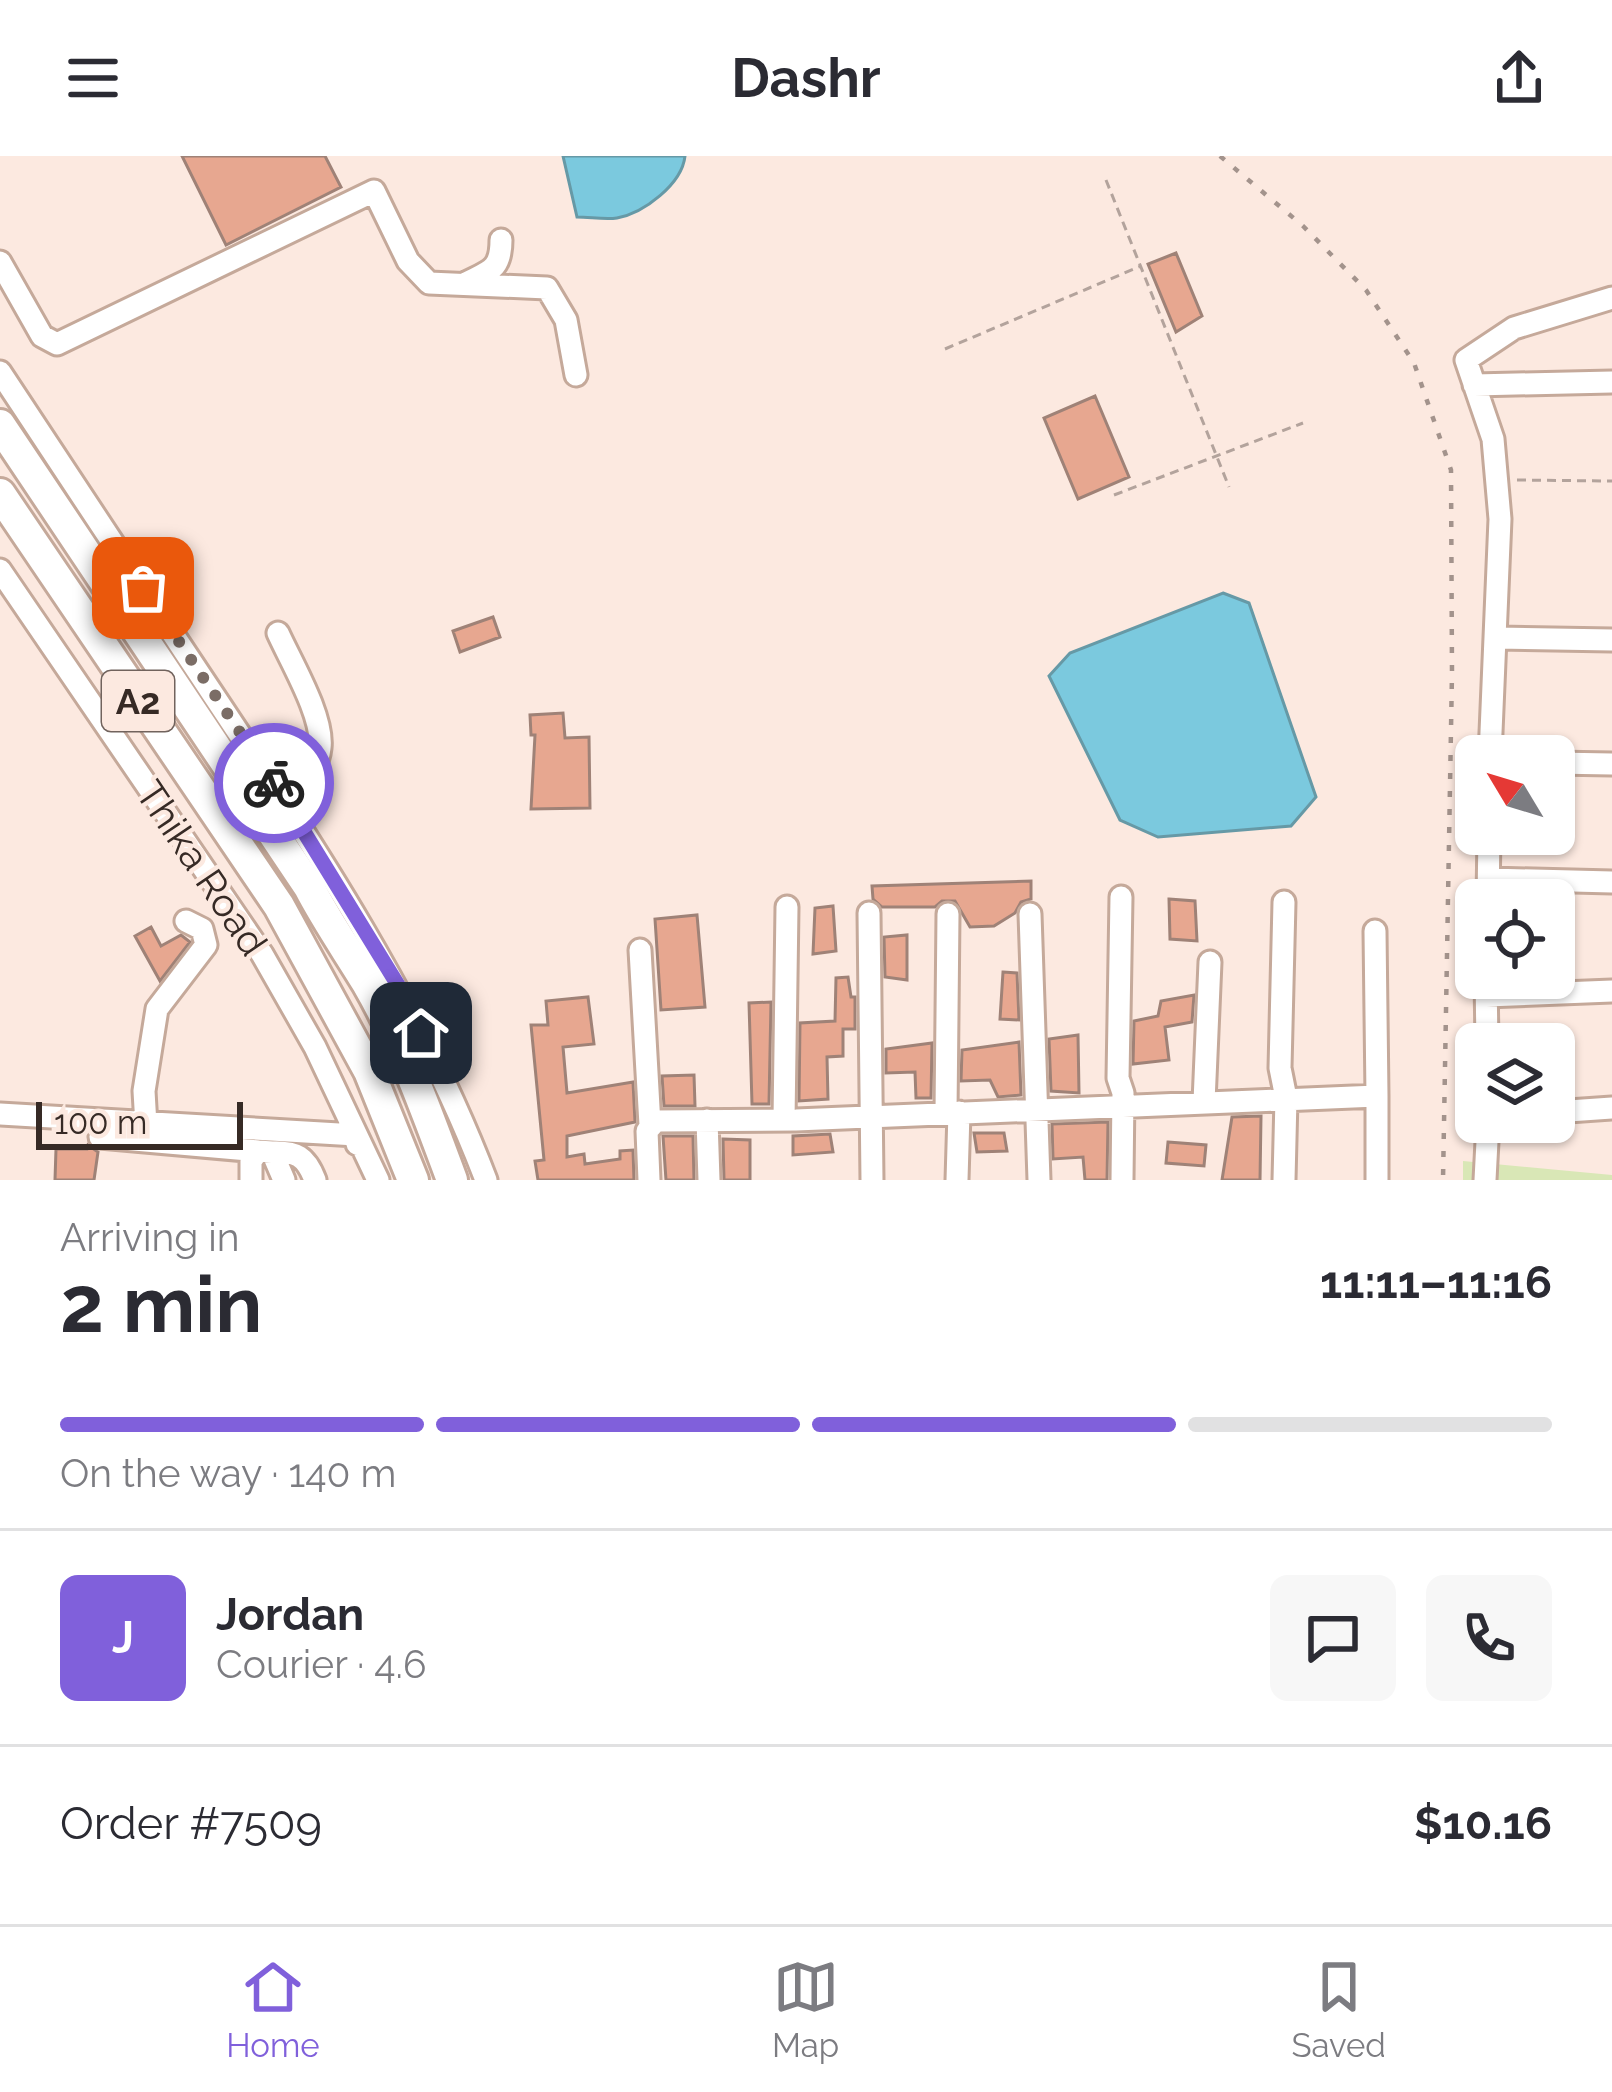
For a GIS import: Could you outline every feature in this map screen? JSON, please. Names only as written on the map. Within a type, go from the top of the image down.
[{"type":"highway","name":"Thika Road","points":[[0,424],[309,887],[366,982],[420,1094],[452,1180]]},
{"type":"highway","name":"Thika Road","points":[[0,494],[279,906],[369,1071],[413,1180]]},
{"type":"highway","points":[[58,512],[81,523],[133,593],[167,624]]},
{"type":"street","points":[[0,262],[42,337],[57,344],[374,191],[408,261],[428,283],[548,288],[566,320],[576,375]]},
{"type":"street","points":[[458,287],[493,269],[501,260],[501,240]]},
{"type":"street","points":[[1491,735],[1500,519],[1493,440],[1466,368],[1472,353],[1514,328],[1612,298]]},
{"type":"street","points":[[0,372],[290,807],[401,990],[463,1118],[486,1180]]},
{"type":"street","points":[[1474,385],[1612,382]]},
{"type":"street","name":"Thika Road","points":[[0,570],[262,954],[315,1047],[378,1180]]},
{"type":"street","points":[[278,633],[316,718],[320,748],[290,807]]},
{"type":"street","points":[[1497,638],[1612,640]]},
{"type":"street","points":[[1575,763],[1612,764]]},
{"type":"street","points":[[1575,884],[1612,882]]},
{"type":"street","points":[[1121,897],[1118,1078],[1123,1107],[1122,1180]]},
{"type":"street","points":[[1284,902],[1280,1068],[1286,1098],[1284,1180]]},
{"type":"street","points":[[784,1120],[787,907]]},
{"type":"street","points":[[869,913],[872,1180]]},
{"type":"street","points":[[948,914],[957,1180]]},
{"type":"street","points":[[1030,914],[1039,1180]]},
{"type":"street","points":[[146,1125],[144,1091],[157,1009],[206,945],[202,928],[186,921]]},
{"type":"street","points":[[1375,931],[1377,1180]]},
{"type":"street","points":[[640,950],[649,1180]]},
{"type":"street","points":[[1204,1102],[1210,962]]},
{"type":"street","points":[[1575,990],[1612,991]]},
{"type":"street","points":[[650,1125],[656,1120],[784,1120],[1377,1096]]},
{"type":"street","points":[[1575,1111],[1612,1108]]},
{"type":"street","points":[[0,1114],[356,1135],[364,1180]]},
{"type":"street","points":[[707,1120],[709,1180]]},
{"type":"street","points":[[100,1137],[294,1151],[309,1163],[314,1180]]},
{"type":"street","points":[[1485,1180],[1487,1143]]},
{"type":"street","points":[[251,1180],[251,1161],[265,1152]]},
{"type":"street","points":[[265,1152],[284,1180]]},
{"type":"path","points":[[1106,180],[1229,487]]},
{"type":"path","points":[[945,349],[1141,266]]},
{"type":"path","points":[[1114,495],[1303,423]]},
{"type":"path","points":[[1497,480],[1612,481]]},
{"type":"green space","points":[[1463,1161],[1612,1175],[1612,1180],[1463,1180]]},
{"type":"water","points":[[563,156],[685,156],[677,177],[660,196],[628,215],[608,219],[577,217]]},
{"type":"water","points":[[1223,593],[1249,603],[1316,797],[1291,826],[1158,837],[1120,820],[1049,676],[1070,653]]},
{"type":"building","points":[[182,156],[325,156],[341,187],[226,245]]},
{"type":"building","points":[[1176,253],[1202,316],[1176,332],[1148,264]]},
{"type":"building","points":[[1095,396],[1129,477],[1078,499],[1044,418]]},
{"type":"building","points":[[493,617],[500,637],[460,652],[453,631]]},
{"type":"building","points":[[563,713],[565,738],[589,737],[590,808],[531,809],[535,735],[531,735],[530,715]]},
{"type":"building","points":[[1031,881],[1031,899],[1021,902],[1015,913],[994,926],[970,927],[955,901],[942,901],[935,907],[882,907],[873,899],[872,886]]},
{"type":"building","points":[[1169,899],[1195,901],[1197,941],[1170,939]]},
{"type":"building","points":[[833,906],[836,951],[813,954],[815,908]]},
{"type":"building","points":[[697,915],[705,1007],[661,1010],[655,919]]},
{"type":"building","points":[[151,927],[161,946],[181,935],[190,942],[160,981],[135,936]]},
{"type":"building","points":[[907,935],[907,980],[885,977],[884,937]]},
{"type":"building","points":[[1003,972],[1017,973],[1019,1020],[1000,1019]]},
{"type":"building","points":[[848,977],[851,997],[855,997],[855,1029],[843,1029],[843,1056],[827,1057],[828,1099],[799,1101],[800,1023],[835,1021],[836,978]]},
{"type":"building","points":[[1194,995],[1192,1022],[1165,1027],[1169,1060],[1133,1064],[1134,1021],[1158,1016],[1161,1001]]},
{"type":"building","points":[[588,997],[594,1044],[563,1047],[567,1093],[633,1082],[635,1122],[567,1136],[567,1157],[584,1154],[585,1164],[620,1159],[620,1151],[633,1150],[634,1180],[538,1180],[535,1161],[544,1160],[531,1025],[548,1025],[546,1001]]},
{"type":"building","points":[[771,1002],[769,1104],[752,1104],[749,1003]]},
{"type":"building","points":[[1078,1035],[1079,1093],[1051,1091],[1049,1039]]},
{"type":"building","points":[[1019,1042],[1021,1095],[998,1097],[990,1080],[961,1081],[962,1050]]},
{"type":"building","points":[[932,1043],[931,1098],[916,1098],[915,1072],[886,1073],[886,1049]]},
{"type":"building","points":[[694,1075],[695,1106],[664,1106],[662,1076]]},
{"type":"building","points":[[1261,1116],[1260,1180],[1222,1180],[1232,1117]]},
{"type":"building","points":[[1108,1122],[1107,1180],[1085,1180],[1083,1157],[1053,1159],[1052,1124]]},
{"type":"building","points":[[974,1133],[1004,1133],[1007,1151],[977,1152]]},
{"type":"building","points":[[830,1134],[833,1152],[793,1155],[793,1136]]},
{"type":"building","points":[[663,1136],[693,1136],[694,1180],[666,1180]]},
{"type":"building","points":[[723,1139],[750,1140],[750,1180],[724,1180]]},
{"type":"building","points":[[1168,1142],[1206,1145],[1204,1166],[1166,1163]]},
{"type":"building","points":[[88,1145],[98,1152],[94,1180],[55,1180],[56,1149],[87,1149]]},
{"type":"railway","points":[[1220,156],[1303,226],[1366,290],[1414,363],[1451,470],[1443,1180]]},
{"type":"way so far","points":[[143,588],[274,783]]},
{"type":"route","points":[[274,783],[401,990],[421,1033]]}]
